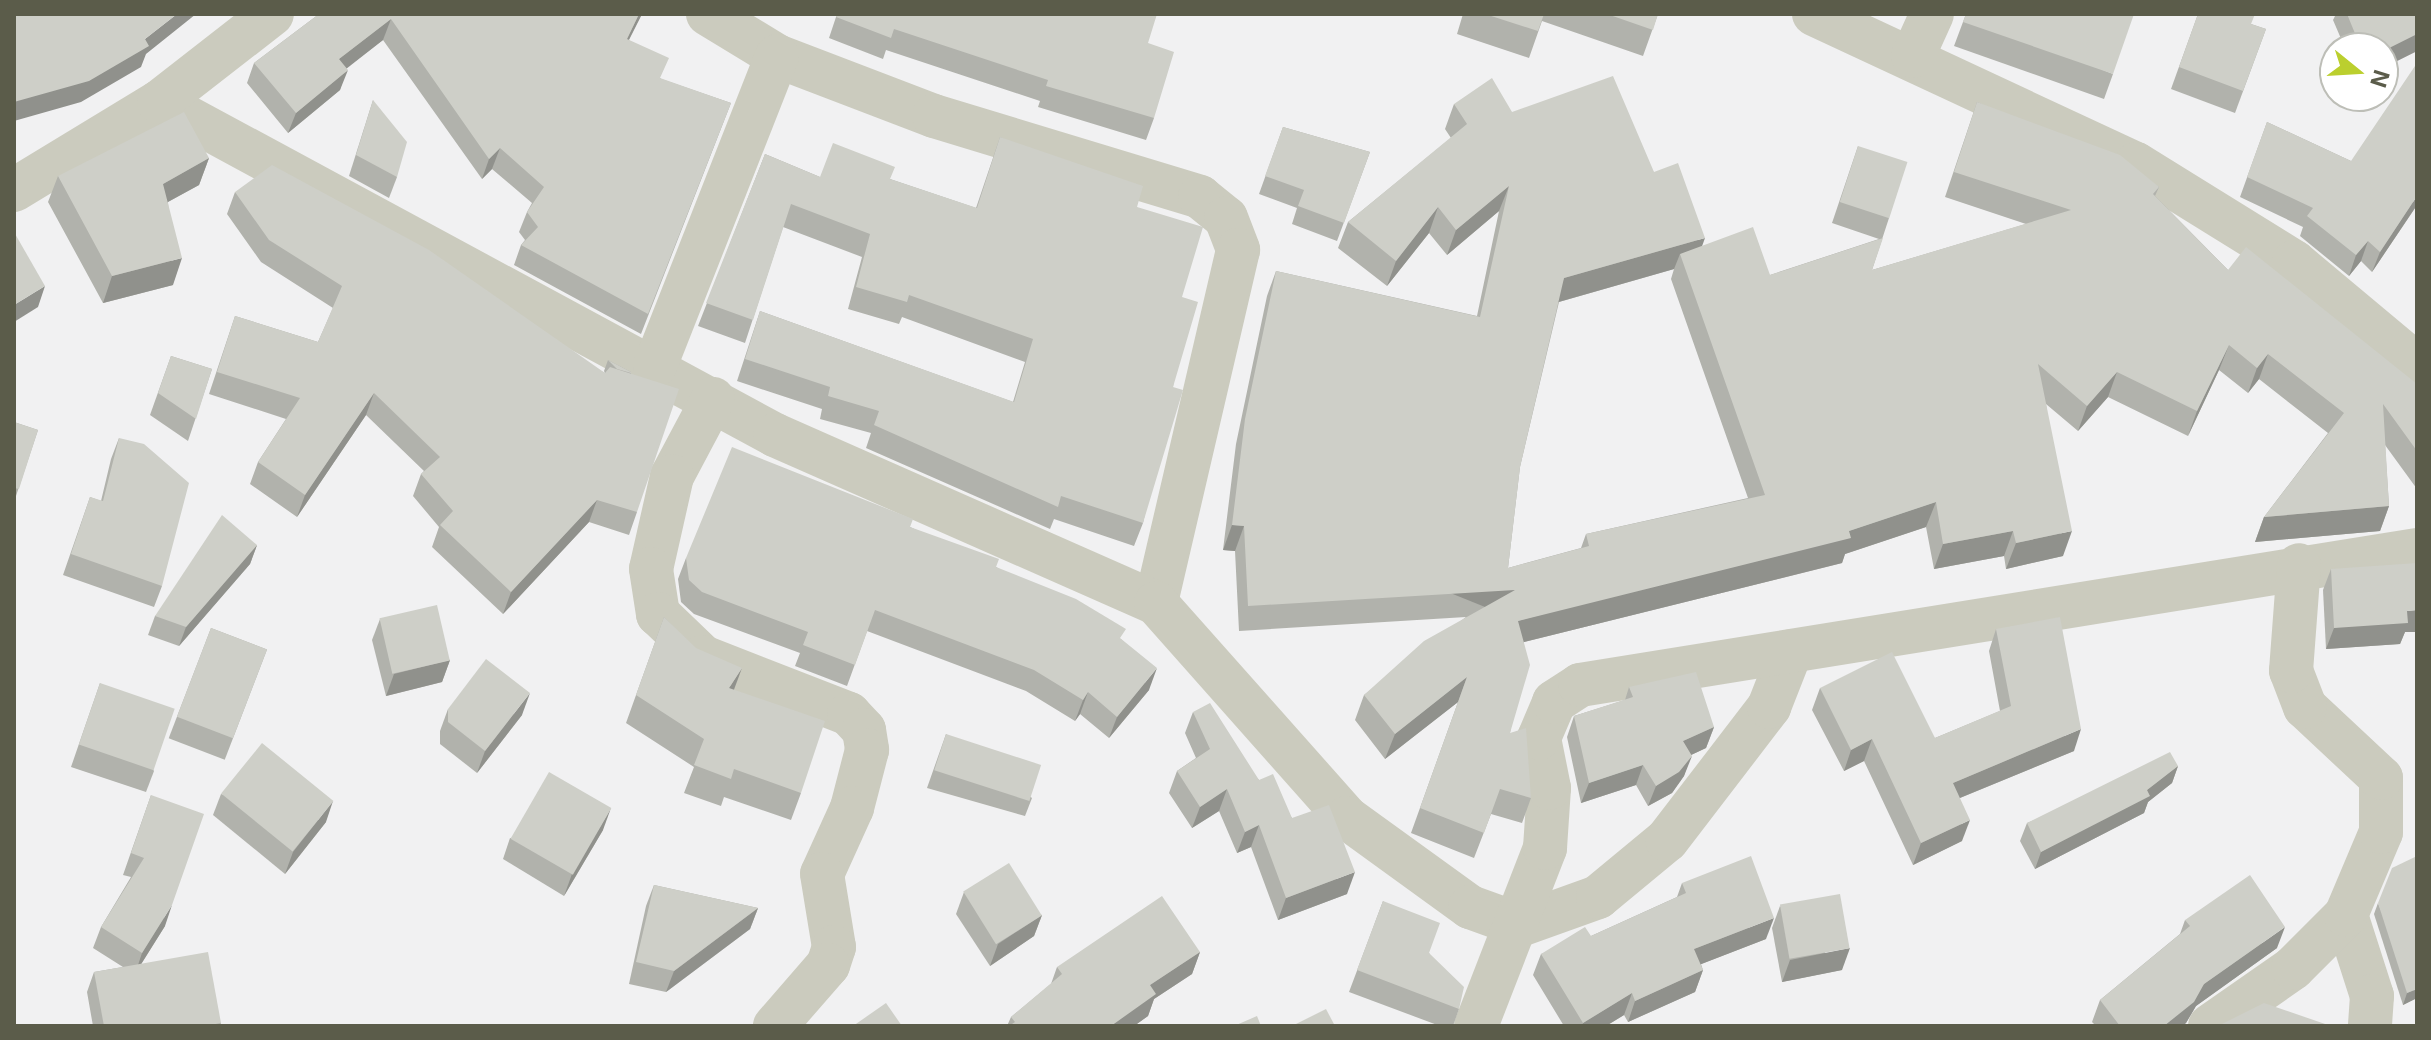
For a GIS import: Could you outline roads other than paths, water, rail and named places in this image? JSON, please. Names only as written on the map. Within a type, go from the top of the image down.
[{"type":"street","points":[[14,190],[159,102],[272,14]]},
{"type":"street","points":[[708,14],[777,56],[934,116],[1200,197],[1226,218],[1238,250],[1156,603]]},
{"type":"street","points":[[1814,14],[1913,56],[2221,214],[2294,262],[2417,365]]},
{"type":"street","points":[[1913,56],[1932,14]]},
{"type":"street","points":[[655,366],[777,56]]},
{"type":"street","points":[[159,102],[655,366],[775,435],[1156,603],[1347,818],[1470,907],[1520,925],[1598,897],[1667,840],[1769,707],[1791,651]]},
{"type":"street","points":[[713,399],[672,476],[651,569],[658,614],[703,657],[849,714],[864,730],[867,750],[852,808],[822,874],[831,956],[775,1026]]},
{"type":"street","points":[[1476,1026],[1520,925],[1545,848],[1549,788],[1539,738],[1554,702],[1580,685],[2299,565],[2417,550]]},
{"type":"street","points":[[2210,1026],[2293,968],[2346,915],[2381,832],[2381,778],[2305,707],[2296,683],[2299,565]]},
{"type":"street","points":[[2346,915],[2372,996],[2370,1026]]}]
